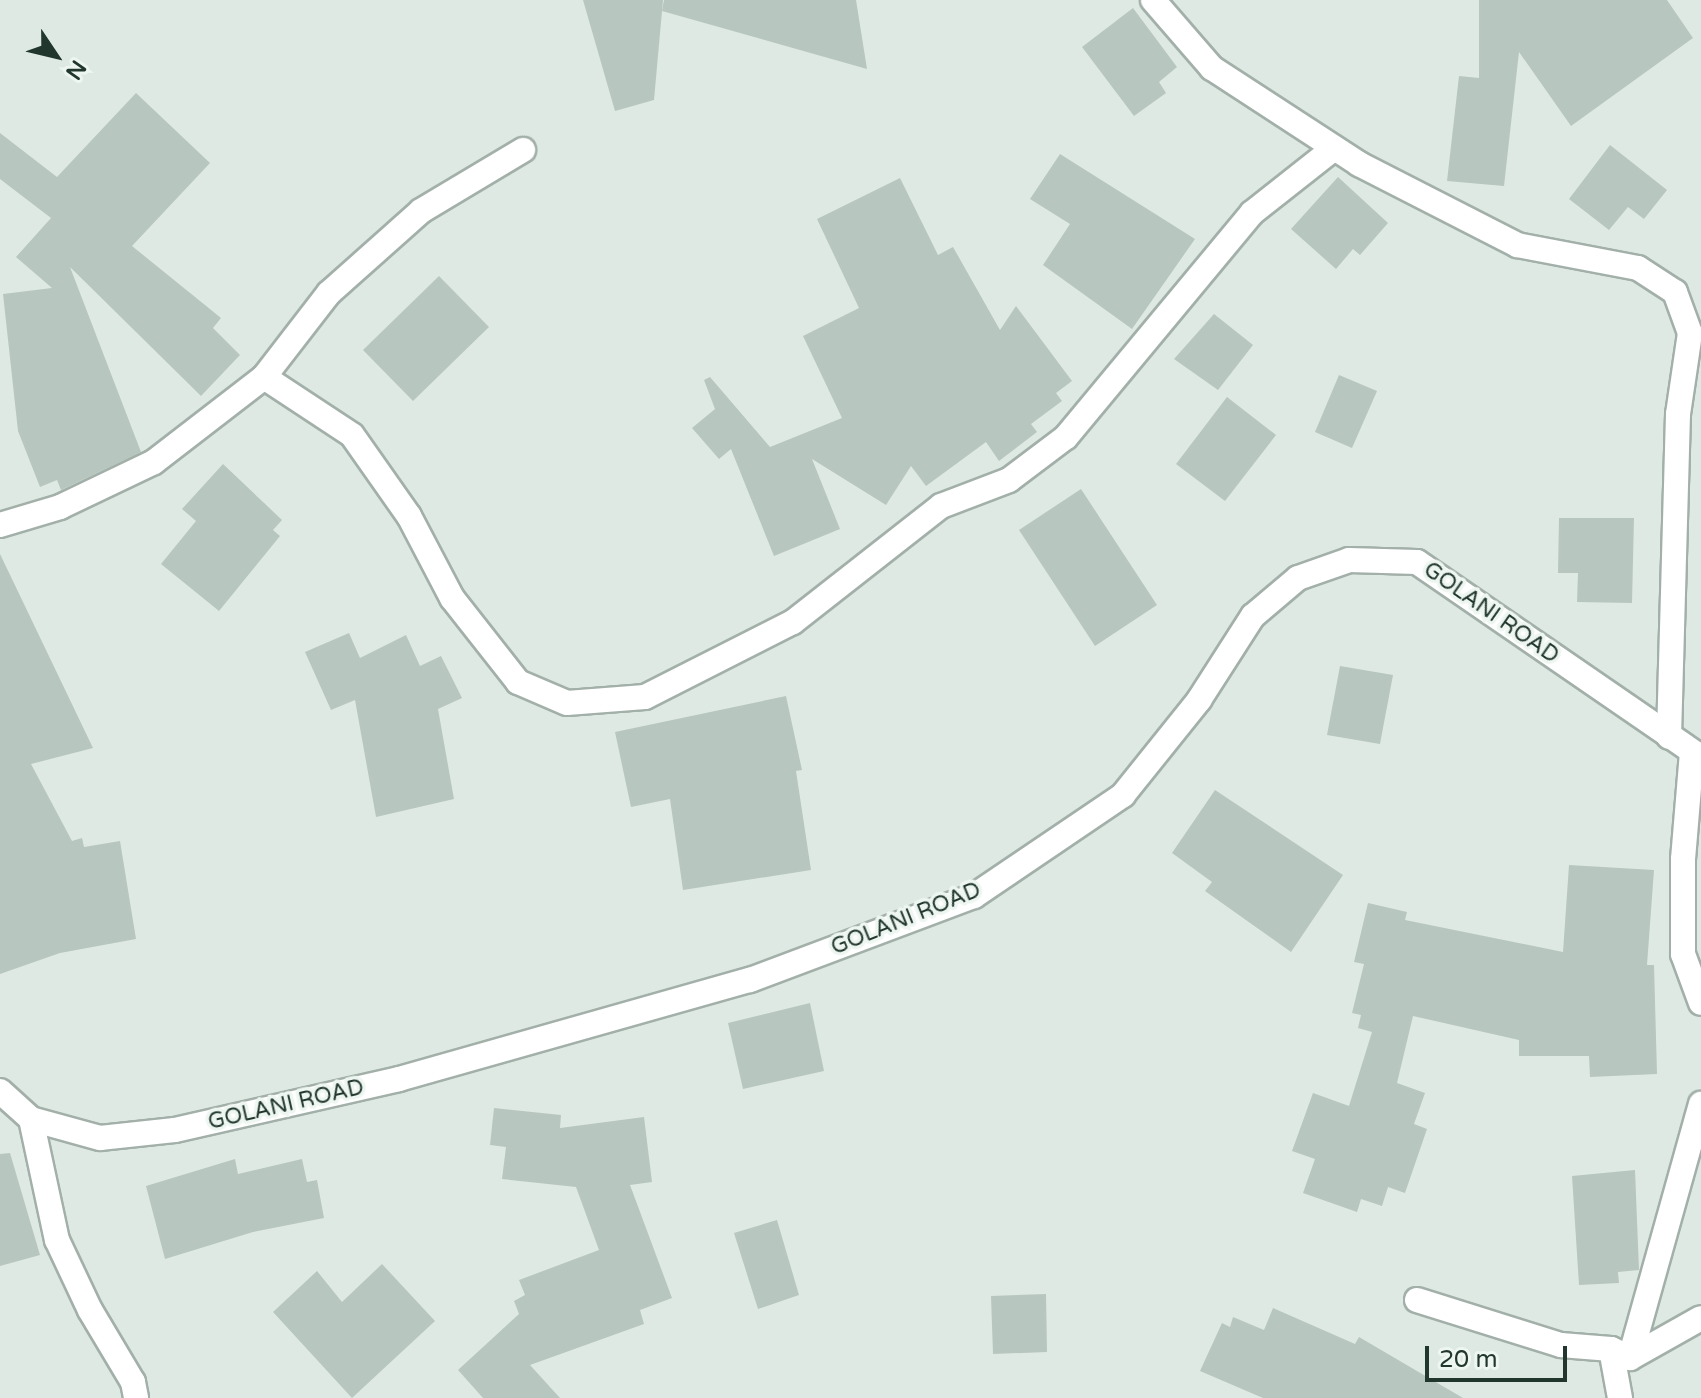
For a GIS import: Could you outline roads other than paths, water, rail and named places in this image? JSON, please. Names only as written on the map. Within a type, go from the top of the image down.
[{"type":"street","points":[[1153,0],[1212,68],[1333,149],[1517,245],[1638,268],[1675,292],[1690,333],[1678,414],[1669,737]]},
{"type":"street","points":[[264,377],[352,435],[409,516],[452,598],[518,682],[567,703],[645,697],[793,622],[941,506],[1009,480],[1066,437],[1252,213],[1333,149]]},
{"type":"street","points":[[0,525],[60,507],[154,462],[264,377],[329,293],[421,211],[523,150]]},
{"type":"street","name":"GOLANI ROAD","points":[[0,1091],[31,1119],[100,1138],[175,1130],[399,1079],[750,980],[974,896],[1123,795],[1199,700],[1253,616],[1298,578],[1349,560],[1417,562],[1696,755]]},
{"type":"street","points":[[1696,755],[1683,859],[1683,954],[1701,1003]]},
{"type":"street","points":[[1620,1398],[1621,1353],[1701,1104]]},
{"type":"street","points":[[31,1119],[57,1240],[90,1310],[133,1382],[136,1398]]},
{"type":"street","points":[[1417,1300],[1561,1345],[1621,1353],[1701,1318]]}]
